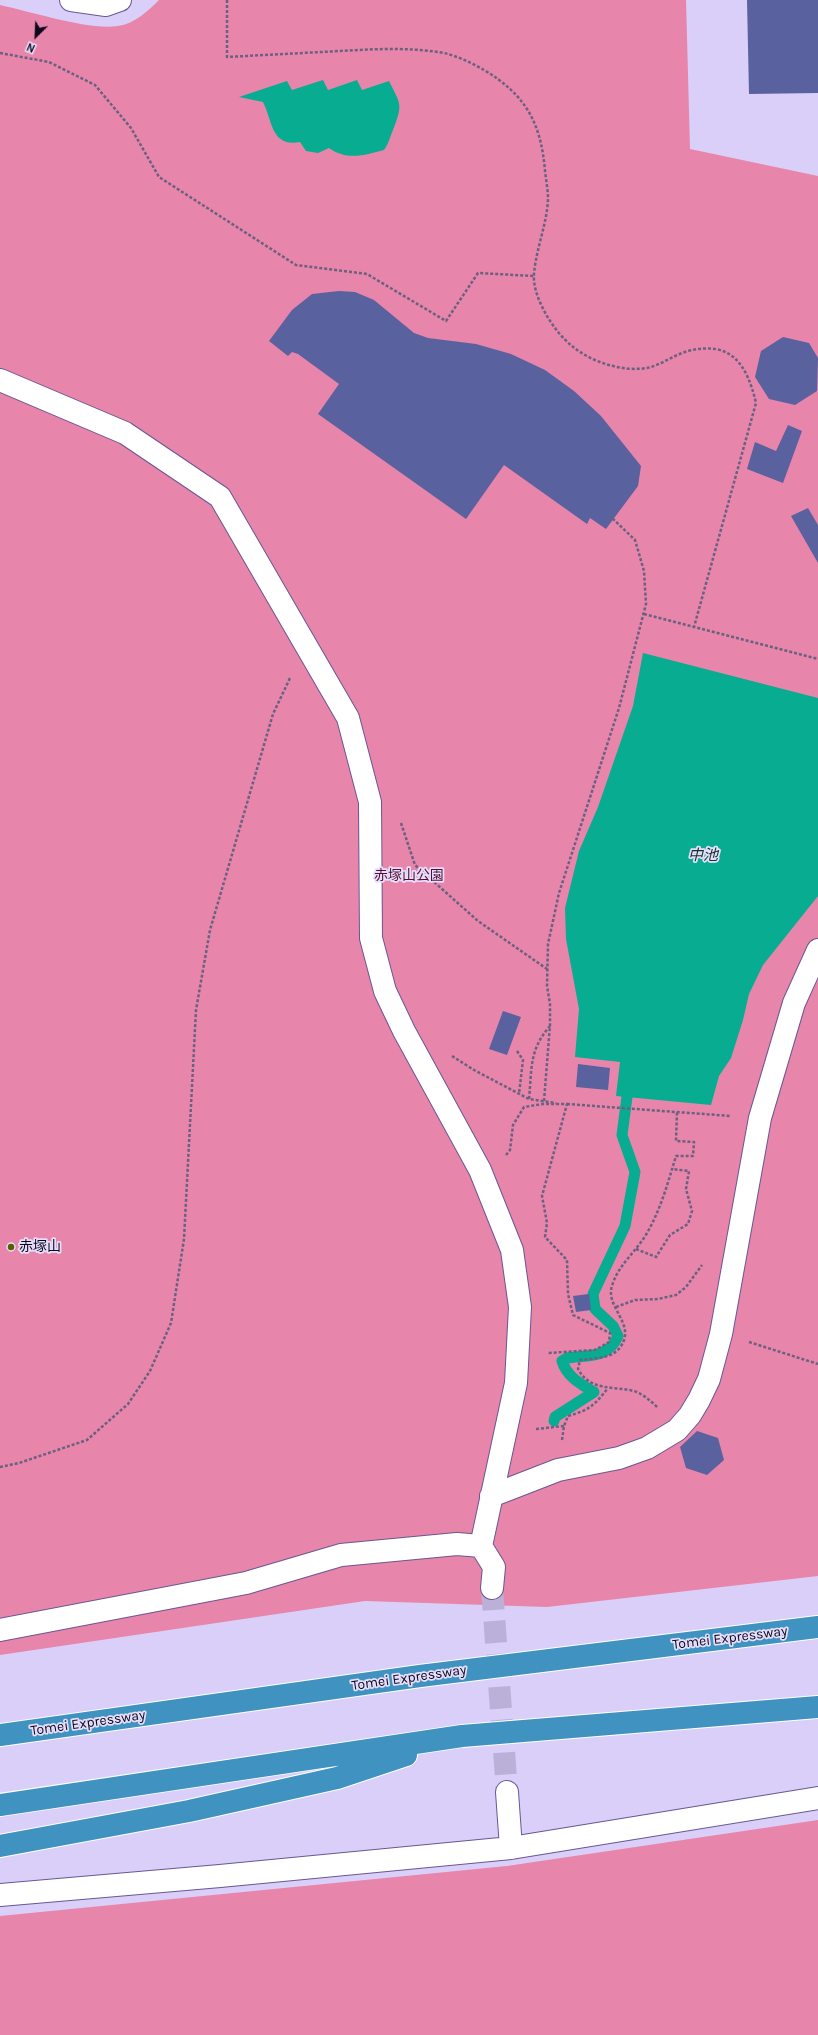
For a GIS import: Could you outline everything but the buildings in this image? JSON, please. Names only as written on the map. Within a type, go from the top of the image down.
[{"type":"highway","name":"Tomei Expressway","points":[[0,1735],[420,1676],[818,1627]]},
{"type":"highway","points":[[0,1804],[462,1736],[818,1707]]},
{"type":"highway","points":[[0,1846],[189,1811],[337,1778],[462,1736]]},
{"type":"street","points":[[71,0],[106,5],[120,0]]},
{"type":"street","points":[[0,380],[125,433],[220,497],[348,718],[370,802],[371,938],[385,990],[404,1031],[480,1170],[512,1250],[520,1308],[516,1383],[481,1546],[494,1568],[492,1588]]},
{"type":"street","points":[[491,1496],[558,1470],[619,1458],[648,1448],[677,1430],[690,1415],[709,1379],[721,1334],[760,1118],[794,1003],[818,950]]},
{"type":"street","points":[[0,1630],[246,1582],[341,1555],[457,1544],[481,1546]]},
{"type":"street","points":[[507,1792],[511,1848]]},
{"type":"street","points":[[0,1895],[220,1876],[511,1848],[818,1798]]},
{"type":"path","points":[[227,0],[228,57],[384,49],[444,53],[475,64],[504,82],[525,104],[540,134],[548,200],[534,276],[540,303],[552,326],[569,344],[584,356],[623,368],[647,368],[687,351],[704,349],[719,350],[738,359],[748,375],[756,403],[694,627]]},
{"type":"path","points":[[0,52],[49,62],[95,85],[131,128],[159,177],[296,265],[367,274],[446,321],[478,273],[534,276]]},
{"type":"path","points":[[544,1101],[550,1025],[547,970],[548,944],[559,892],[619,708],[646,604],[644,571],[635,540],[610,516]]},
{"type":"path","points":[[644,614],[818,658]]},
{"type":"path","points":[[0,1467],[19,1463],[87,1440],[128,1404],[150,1371],[171,1323],[184,1239],[196,1010],[210,930],[273,714],[306,645]]},
{"type":"path","points":[[370,815],[401,822],[415,865],[478,921],[547,970]]},
{"type":"path","points":[[529,1099],[533,1057],[536,1044],[550,1025]]},
{"type":"path","points":[[517,1051],[523,1060],[519,1094]]},
{"type":"path","points":[[449,1054],[474,1070],[529,1099],[567,1104],[760,1118]]},
{"type":"path","points":[[480,1170],[503,1160],[510,1150],[513,1125],[524,1107],[543,1104],[567,1104]]},
{"type":"path","points":[[545,1355],[548,1352],[595,1350],[609,1342],[610,1333],[573,1315],[568,1294],[567,1260],[545,1237],[547,1223],[542,1196],[567,1104]]},
{"type":"path","points":[[677,1112],[676,1141],[694,1142],[692,1156],[676,1156],[666,1189],[648,1233],[619,1268],[611,1287],[611,1299],[623,1319],[626,1336],[622,1345],[616,1352],[602,1357],[580,1360],[578,1369],[582,1377],[608,1388],[636,1392],[648,1398],[677,1430]]},
{"type":"path","points":[[636,1249],[656,1257],[670,1235],[688,1224],[692,1211],[686,1189],[689,1172],[672,1169]]},
{"type":"path","points":[[616,1307],[635,1300],[658,1299],[676,1295],[686,1287],[706,1259],[738,1242]]},
{"type":"path","points":[[721,1334],[818,1364]]},
{"type":"path","points":[[558,1470],[564,1426],[568,1416],[586,1411],[596,1404],[608,1388]]},
{"type":"path","points":[[535,1424],[533,1429],[564,1426]]},
{"type":"green space","name":"赤塚山公園","points":[[159,0],[686,0],[690,149],[818,176],[818,1576],[547,1607],[365,1601],[0,1655],[0,5],[60,20],[106,27],[130,23],[145,13]]},
{"type":"green space","points":[[818,1820],[818,2035],[0,2035],[0,1916],[507,1866]]},
{"type":"water","points":[[323,80],[328,90],[357,80],[362,90],[389,81],[398,100],[399,109],[396,121],[384,150],[356,156],[349,156],[329,148],[318,153],[306,151],[300,142],[290,143],[283,141],[278,137],[271,125],[263,102],[239,97],[287,81],[292,90]]},
{"type":"water","name":"中池","points":[[643,653],[818,698],[818,896],[763,965],[749,994],[743,1020],[731,1058],[719,1076],[711,1105],[616,1096],[620,1062],[575,1057],[579,1009],[566,939],[565,908],[579,851],[598,807],[633,706]]},
{"type":"waterway","points":[[554,1421],[555,1417],[594,1392],[571,1376],[564,1367],[562,1361],[567,1358],[590,1356],[604,1352],[614,1343],[618,1336],[613,1326],[595,1309],[593,1294],[625,1226],[635,1172],[622,1135],[627,1097]]},
{"type":"tunnel","points":[[492,1588],[507,1792]]},
{"type":"place","name":"赤塚山","points":[[11,1247]]}]
